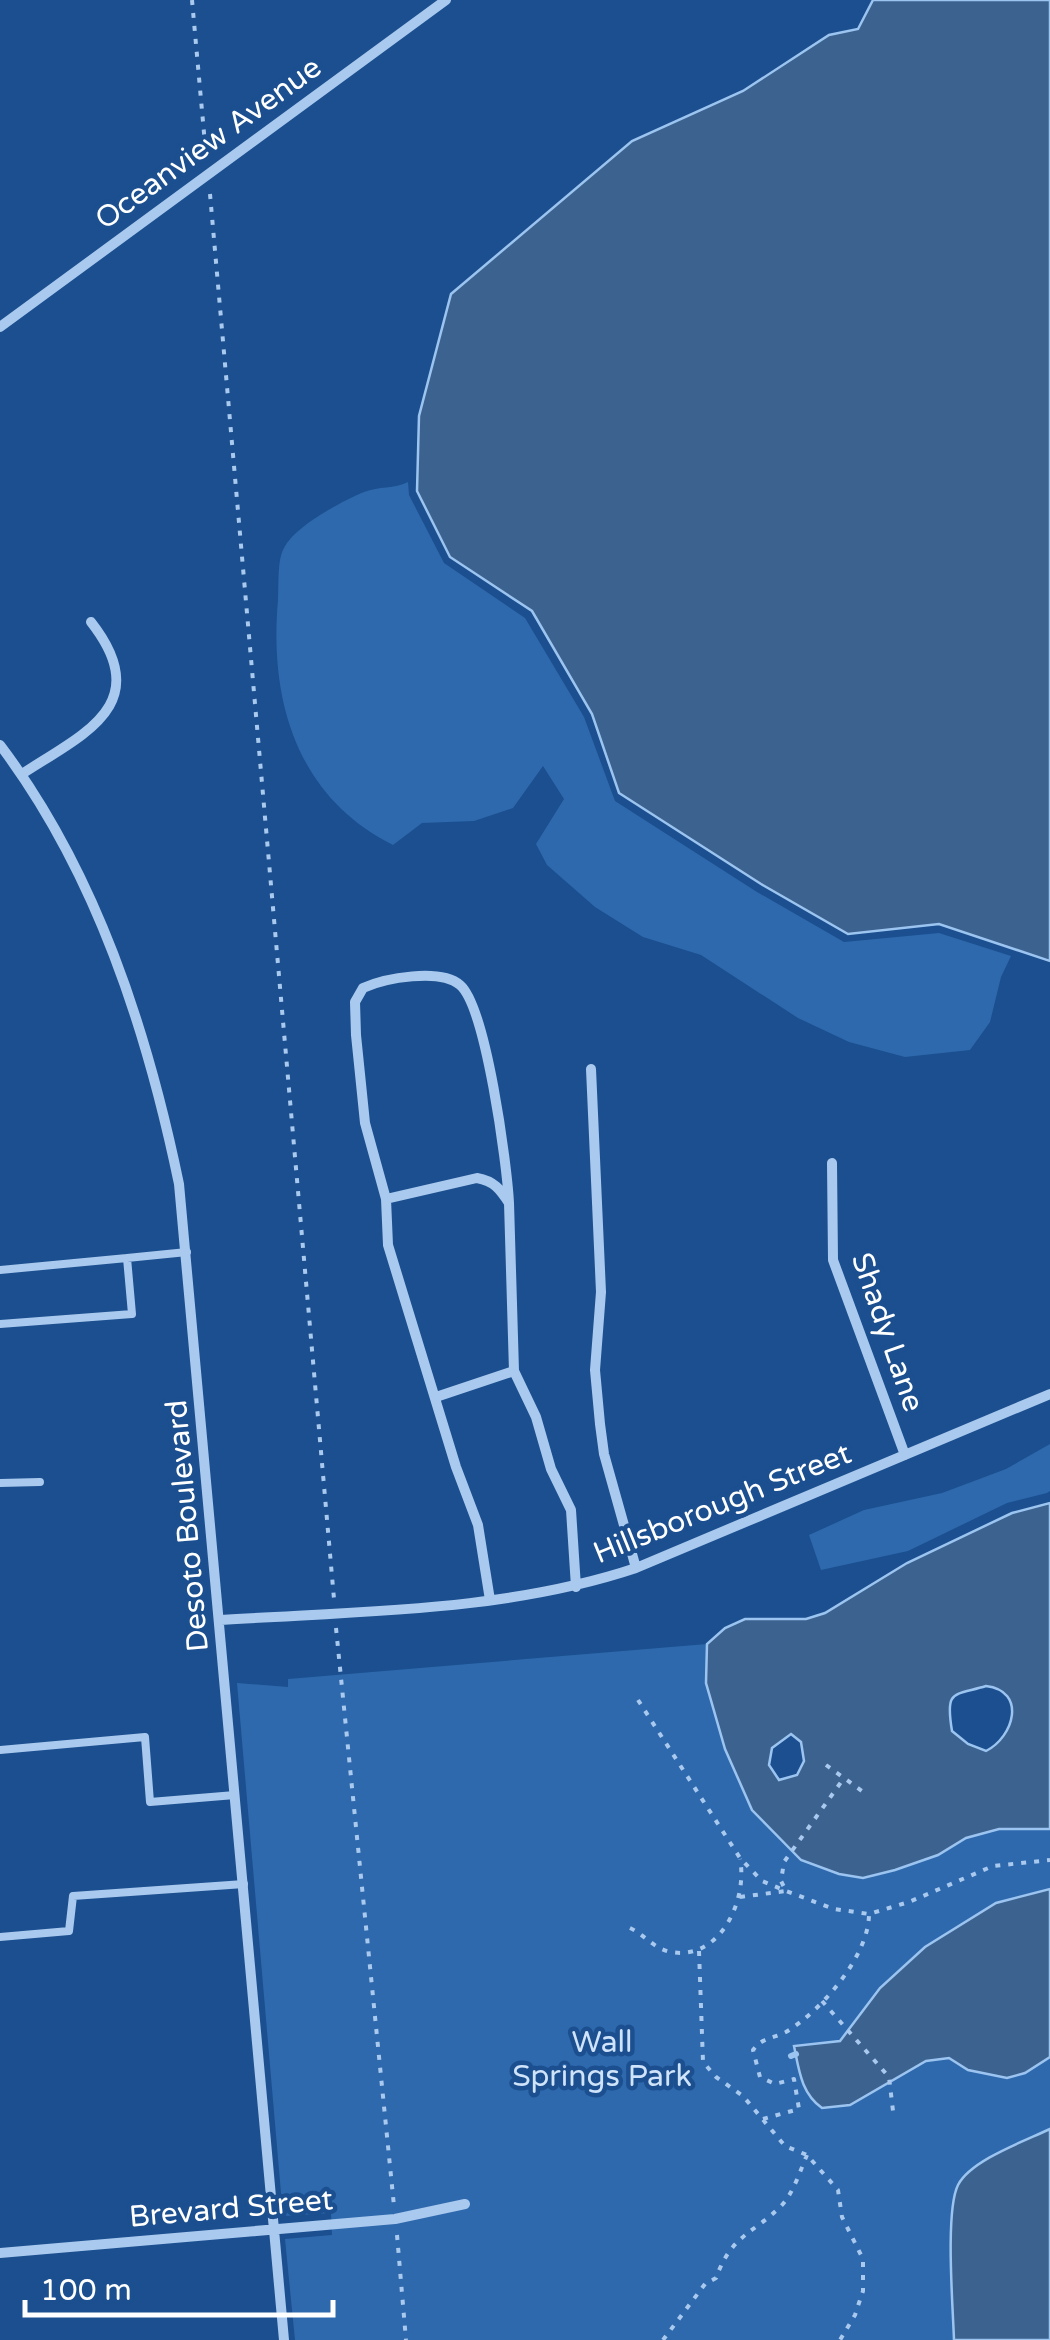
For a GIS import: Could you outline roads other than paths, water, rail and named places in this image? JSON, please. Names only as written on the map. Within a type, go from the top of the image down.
[{"type":"street","name":"Oceanview Avenue","points":[[0,327],[446,0]]},
{"type":"street","points":[[22,774],[96,726],[108,712],[114,697],[109,649],[90,622]]},
{"type":"street","name":"Desoto Boulevard","points":[[0,745],[22,774],[62,843],[94,911],[128,992],[166,1121],[188,1252],[284,2340]]},
{"type":"street","points":[[490,1600],[478,1525],[456,1467],[388,1245],[386,1199],[365,1124],[355,1002],[363,988],[395,978],[437,977],[458,982],[470,997],[490,1075],[509,1203],[514,1371],[536,1417],[550,1469],[571,1510],[576,1587]]},
{"type":"street","points":[[591,1069],[601,1292],[595,1370],[598,1406],[604,1454],[636,1568]]},
{"type":"street","name":"Shady Lane","points":[[832,1163],[834,1260],[905,1455]]},
{"type":"street","points":[[386,1199],[477,1178],[488,1180],[509,1203]]},
{"type":"street","points":[[436,1397],[514,1371]]},
{"type":"street","name":"Hillsborough Street","points":[[221,1620],[490,1600],[576,1587],[636,1568],[1050,1394]]},
{"type":"street","name":"Brevard Street","points":[[0,2253],[396,2220],[465,2204]]},
{"type":"lane","points":[[0,1270],[188,1252]]},
{"type":"lane","points":[[0,1324],[132,1314],[127,1258]]},
{"type":"lane","points":[[0,1483],[40,1482]]},
{"type":"lane","points":[[0,1750],[145,1738],[150,1802],[236,1795]]},
{"type":"lane","points":[[0,1937],[69,1930],[73,1896],[244,1884]]},
{"type":"waterway","points":[[791,2056],[796,2054]]},
{"type":"park label","name":"Wall Springs Park","points":[[602,2059]]}]
